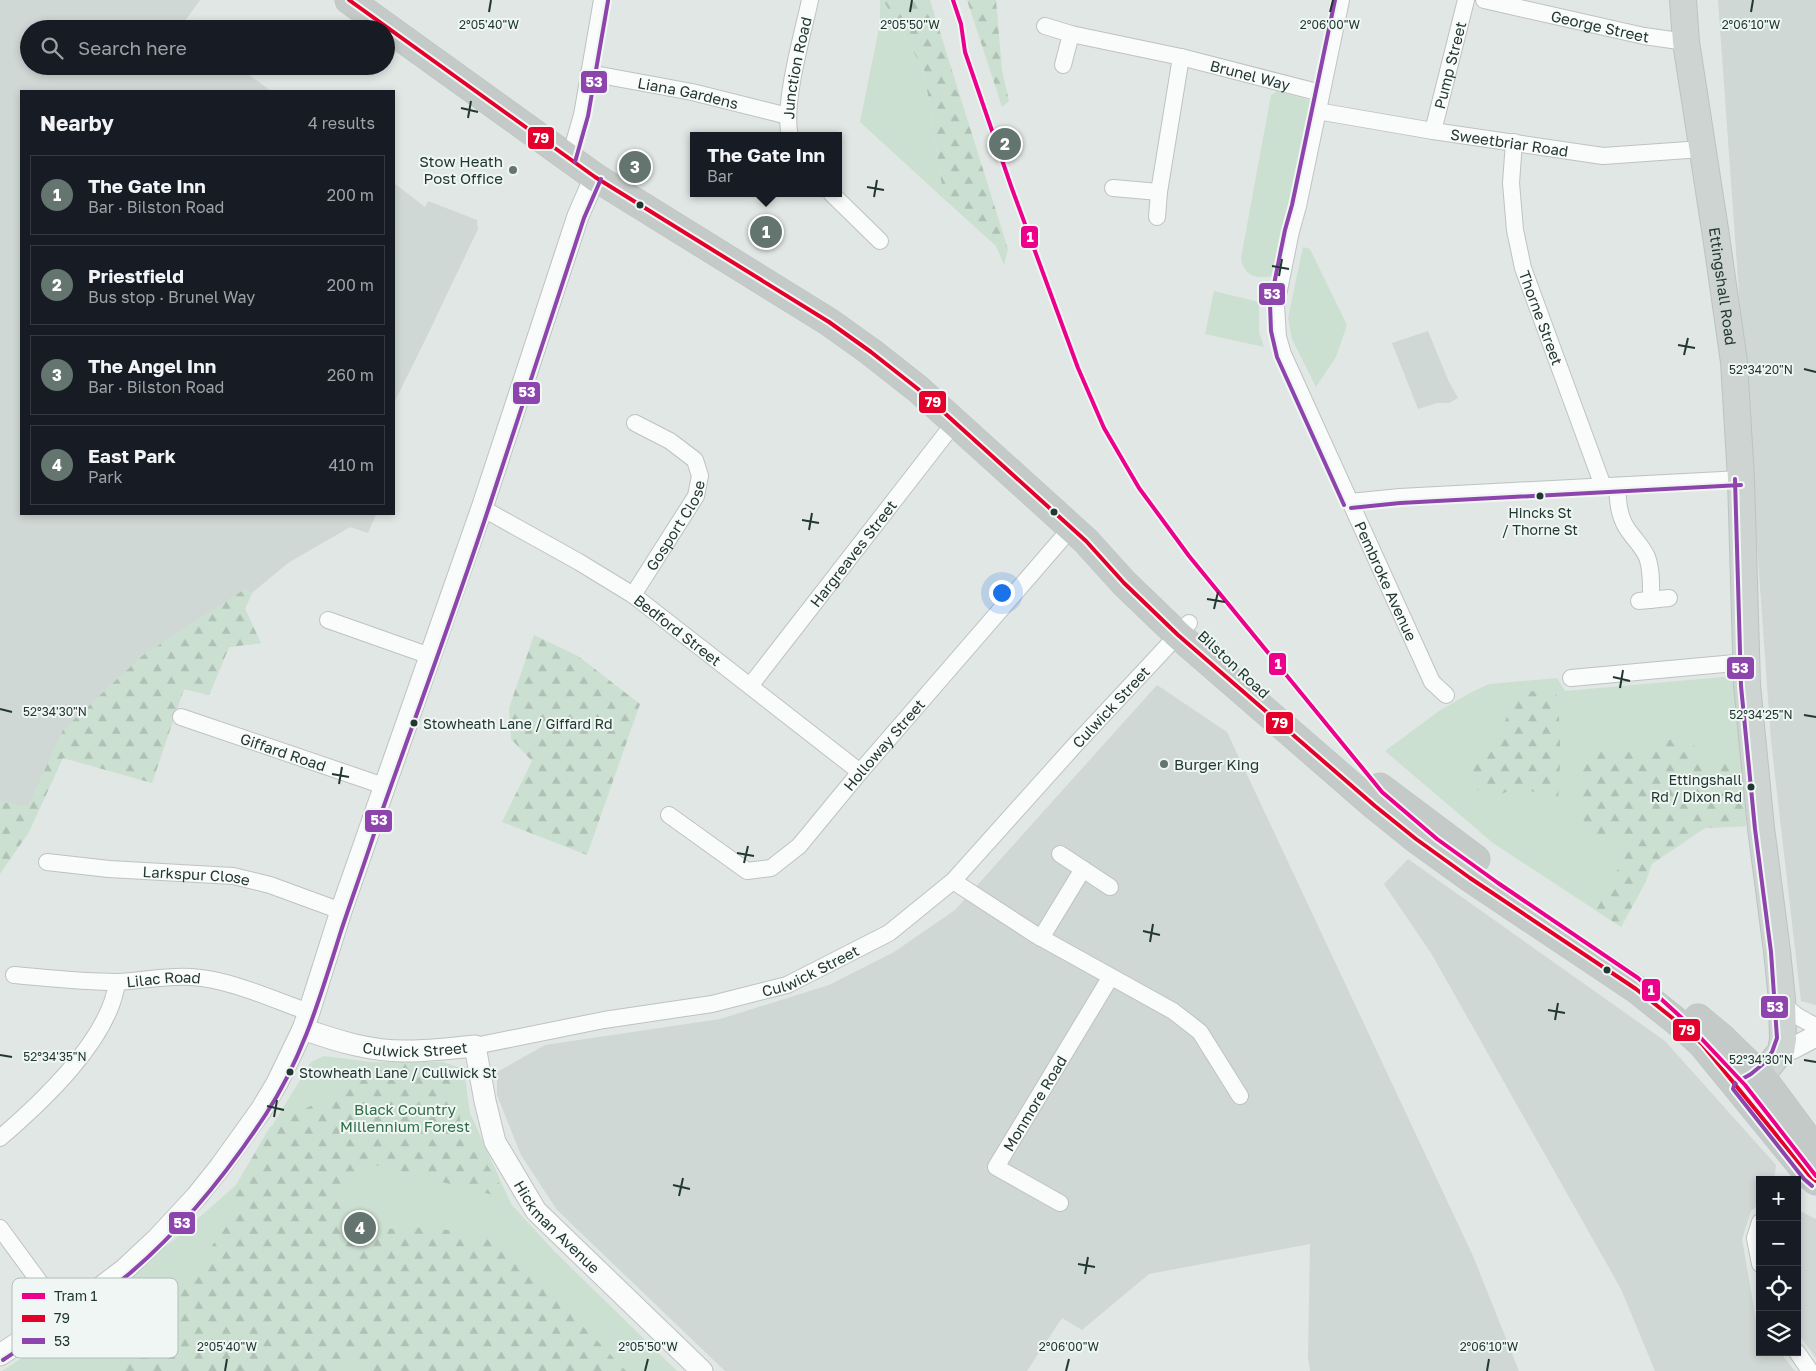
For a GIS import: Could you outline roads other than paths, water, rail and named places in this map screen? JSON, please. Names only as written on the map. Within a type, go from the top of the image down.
[{"type":"highway","name":"Bilston Road","points":[[349,0],[376,20]]},
{"type":"highway","name":"Bilston Road","points":[[395,33],[595,178],[830,322],[871,352],[912,383],[1079,534],[1136,576],[1183,629],[1316,738],[1489,869],[1567,920],[1666,990],[1720,1037],[1810,1173]]},
{"type":"main road","name":"Ettingshall Road","points":[[1683,0],[1686,42],[1734,362],[1741,479],[1747,684],[1760,828],[1782,1000],[1783,1039],[1781,1051]]},
{"type":"main road","points":[[1750,1082],[1781,1051]]},
{"type":"street","points":[[569,160],[582,115],[602,0]]},
{"type":"street","name":"Junction Road","points":[[790,132],[788,116],[792,87],[810,0]]},
{"type":"street","name":"Pembroke Avenue","points":[[1341,0],[1276,305],[1278,337],[1283,354],[1432,682],[1446,695]]},
{"type":"street","name":"Pump Street","points":[[1433,132],[1466,0]]},
{"type":"street","name":"George Street","points":[[1484,0],[1516,4],[1644,36],[1686,42]]},
{"type":"street","name":"Brunel Way","points":[[1045,26],[1071,34],[1181,57],[1321,92]]},
{"type":"street","points":[[1064,65],[1071,34]]},
{"type":"street","points":[[1157,216],[1159,192],[1181,57]]},
{"type":"street","name":"Liana Gardens","points":[[589,73],[692,92],[788,116]]},
{"type":"street","name":"Sweetbriar Road","points":[[1317,111],[1433,132],[1603,156],[1702,149]]},
{"type":"street","name":"Thorne Street","points":[[1514,142],[1511,183],[1515,230],[1523,268],[1620,515],[1630,533],[1647,556],[1649,566],[1645,600],[1669,598]]},
{"type":"street","points":[[112,1278],[157,1239],[196,1198],[261,1110],[277,1083],[306,1021],[341,911],[482,508],[574,225],[595,178]]},
{"type":"street","points":[[1113,188],[1159,192]]},
{"type":"street","points":[[834,197],[880,241]]},
{"type":"street","name":"Hargreaves Street","points":[[750,686],[956,422]]},
{"type":"street","name":"Gosport Close","points":[[633,595],[696,496],[700,476],[696,460],[670,441],[634,423]]},
{"type":"street","points":[[1350,502],[1400,497],[1741,479]]},
{"type":"street","name":"Bedford Street","points":[[482,508],[579,562],[633,595],[860,772]]},
{"type":"street","name":"Holloway Street","points":[[668,814],[747,871],[771,868],[799,846],[860,772],[1079,534]]},
{"type":"street","points":[[328,620],[430,656]]},
{"type":"street","name":"Culwick Street","points":[[306,1021],[353,1045],[384,1050],[409,1051],[475,1046],[604,1020],[712,1004],[787,985],[889,933],[953,881],[1075,745],[1183,629]]},
{"type":"street","points":[[1571,678],[1746,662]]},
{"type":"street","name":"Giffard Road","points":[[181,717],[384,786]]},
{"type":"street","points":[[1060,854],[1110,887]]},
{"type":"street","name":"Larkspur Close","points":[[47,862],[109,869],[234,876],[270,885],[341,911]]},
{"type":"street","points":[[1041,938],[1083,870]]},
{"type":"street","points":[[953,881],[1041,938],[1110,978],[1173,1011],[1200,1032],[1240,1096]]},
{"type":"street","name":"Lilac Road","points":[[14,974],[117,982],[178,976],[214,980],[306,1021]]},
{"type":"street","name":"Monmore Road","points":[[1060,1203],[996,1166],[1110,978]]},
{"type":"street","points":[[0,1138],[30,1112],[59,1082],[81,1055],[109,1013],[117,982]]},
{"type":"street","points":[[1782,1000],[1788,1010],[1798,1018],[1816,1026]]},
{"type":"street","points":[[1781,1051],[1793,1048],[1816,1036]]},
{"type":"street","name":"Hickman Avenue","points":[[475,1046],[495,1142],[536,1212],[702,1371]]},
{"type":"street","points":[[0,1228],[37,1278]]},
{"type":"street","points":[[0,1355],[12,1347]]},
{"type":"street","points":[[1800,1356],[1810,1371]]},
{"type":"tram line","name":"1","points":[[953,0],[961,24],[965,52],[1011,186],[1078,368],[1104,428],[1139,488],[1189,556],[1382,792],[1437,839],[1638,978],[1683,1019],[1745,1085],[1816,1176]]},
{"type":"place","name":"Priestfield","points":[[1005,144]]},
{"type":"place","name":"The Angel Inn","points":[[635,167]]},
{"type":"place","name":"Stow Heath Post Office","points":[[513,170]]},
{"type":"place","name":"The Gate Inn","points":[[766,232]]},
{"type":"place","name":"Hincks St / Thorne St","points":[[1540,496]]},
{"type":"place","name":"Stowheath Lane / Giffard Rd","points":[[414,723]]},
{"type":"place","name":"Burger King","points":[[1164,764]]},
{"type":"place","name":"Ettingshall Rd / Dixon Rd","points":[[1751,787]]},
{"type":"place","name":"Stowheath Lane / Cullwick St","points":[[290,1072]]},
{"type":"place","name":"East Park","points":[[360,1228]]},
{"type":"park label","name":"Black Country Millennium Forest","points":[[405,1118]]}]
